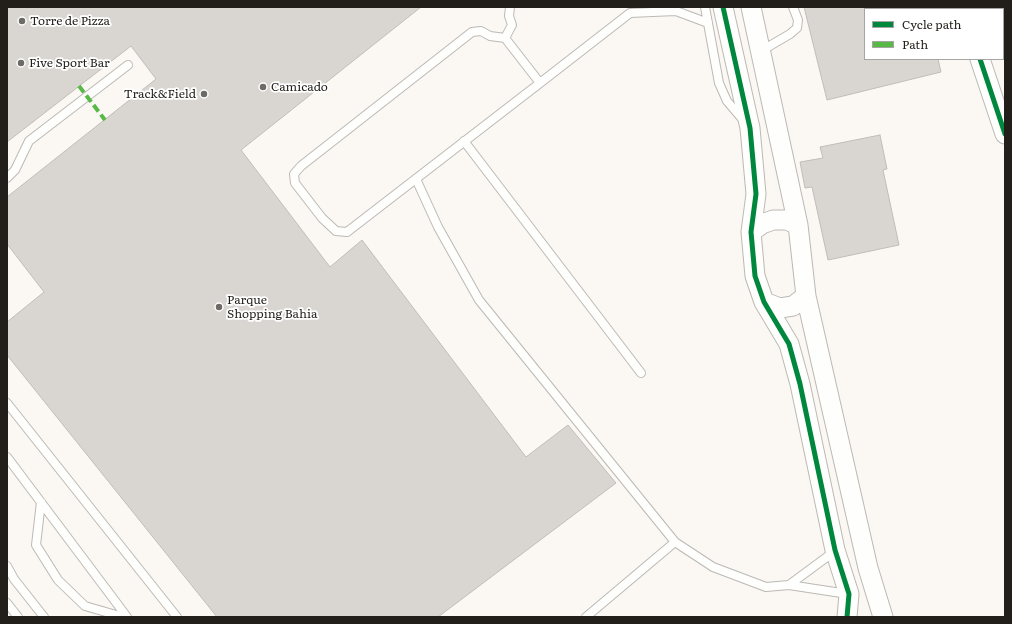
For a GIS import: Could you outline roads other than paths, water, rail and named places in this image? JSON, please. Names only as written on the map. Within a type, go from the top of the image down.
[{"type":"street","points":[[723,7],[750,128],[756,194],[750,232],[755,276],[764,302],[789,344],[800,384],[835,550],[849,594],[847,617]]},
{"type":"street","points":[[751,7],[798,225],[806,296],[868,568],[883,617]]},
{"type":"street","points":[[980,60],[1005,134]]},
{"type":"street","points":[[750,232],[762,224],[773,220],[787,220],[798,225]]},
{"type":"street","points":[[764,302],[780,308],[793,306],[806,296]]},
{"type":"lane","points":[[505,38],[512,25],[508,16],[510,7]]},
{"type":"lane","points":[[705,7],[719,83],[727,101],[750,128]]},
{"type":"lane","points":[[760,51],[790,34],[797,28],[798,20],[793,7]]},
{"type":"lane","points":[[540,83],[505,38],[490,36],[480,31],[472,32],[301,166],[294,174],[295,184],[322,218],[336,231],[347,232],[540,83],[632,10],[677,9],[708,23]]},
{"type":"lane","points":[[7,178],[15,170],[29,141],[128,65]]},
{"type":"lane","points":[[464,141],[641,373]]},
{"type":"lane","points":[[416,179],[438,227],[479,300],[675,542],[713,567],[766,587],[789,585],[849,594]]},
{"type":"lane","points":[[7,403],[177,617]]},
{"type":"lane","points":[[7,457],[127,617]]},
{"type":"lane","points":[[41,502],[36,545],[58,580],[86,606],[124,617]]},
{"type":"lane","points":[[586,617],[675,542]]},
{"type":"lane","points":[[789,585],[835,550]]},
{"type":"lane","points":[[7,566],[14,579],[44,617]]},
{"type":"lane","points":[[7,603],[18,617]]},
{"type":"place","name":"Torre de Pizza","points":[[22,21]]},
{"type":"place","name":"Five Sport Bar","points":[[21,63]]},
{"type":"place","name":"Camicado","points":[[263,87]]},
{"type":"place","name":"Track&Field","points":[[204,94]]},
{"type":"place","name":"Parque Shopping Bahia","points":[[219,307]]}]
